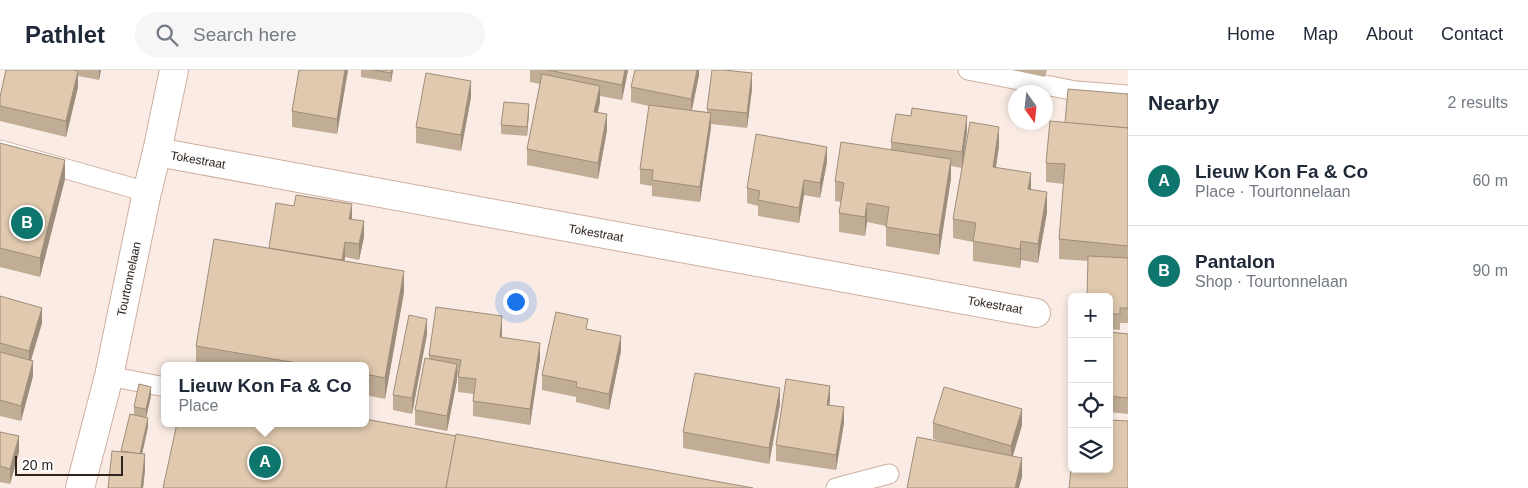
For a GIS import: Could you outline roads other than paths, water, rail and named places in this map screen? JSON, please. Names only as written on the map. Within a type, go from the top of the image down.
[{"type":"street","name":"Tourtonnelaan","points":[[80,488],[109,376],[146,192],[157,152],[174,70]]},
{"type":"street","name":"Tokestraat","points":[[157,152],[1036,313]]},
{"type":"lane","points":[[968,70],[1076,91],[1128,95]]},
{"type":"lane","points":[[0,150],[146,192]]},
{"type":"lane","points":[[109,376],[161,386]]},
{"type":"lane","points":[[836,488],[889,474]]},
{"type":"place","name":"Pantalon","points":[[27,223]]},
{"type":"place","name":"Lieuw Kon Fa & Co","points":[[265,462]]}]
